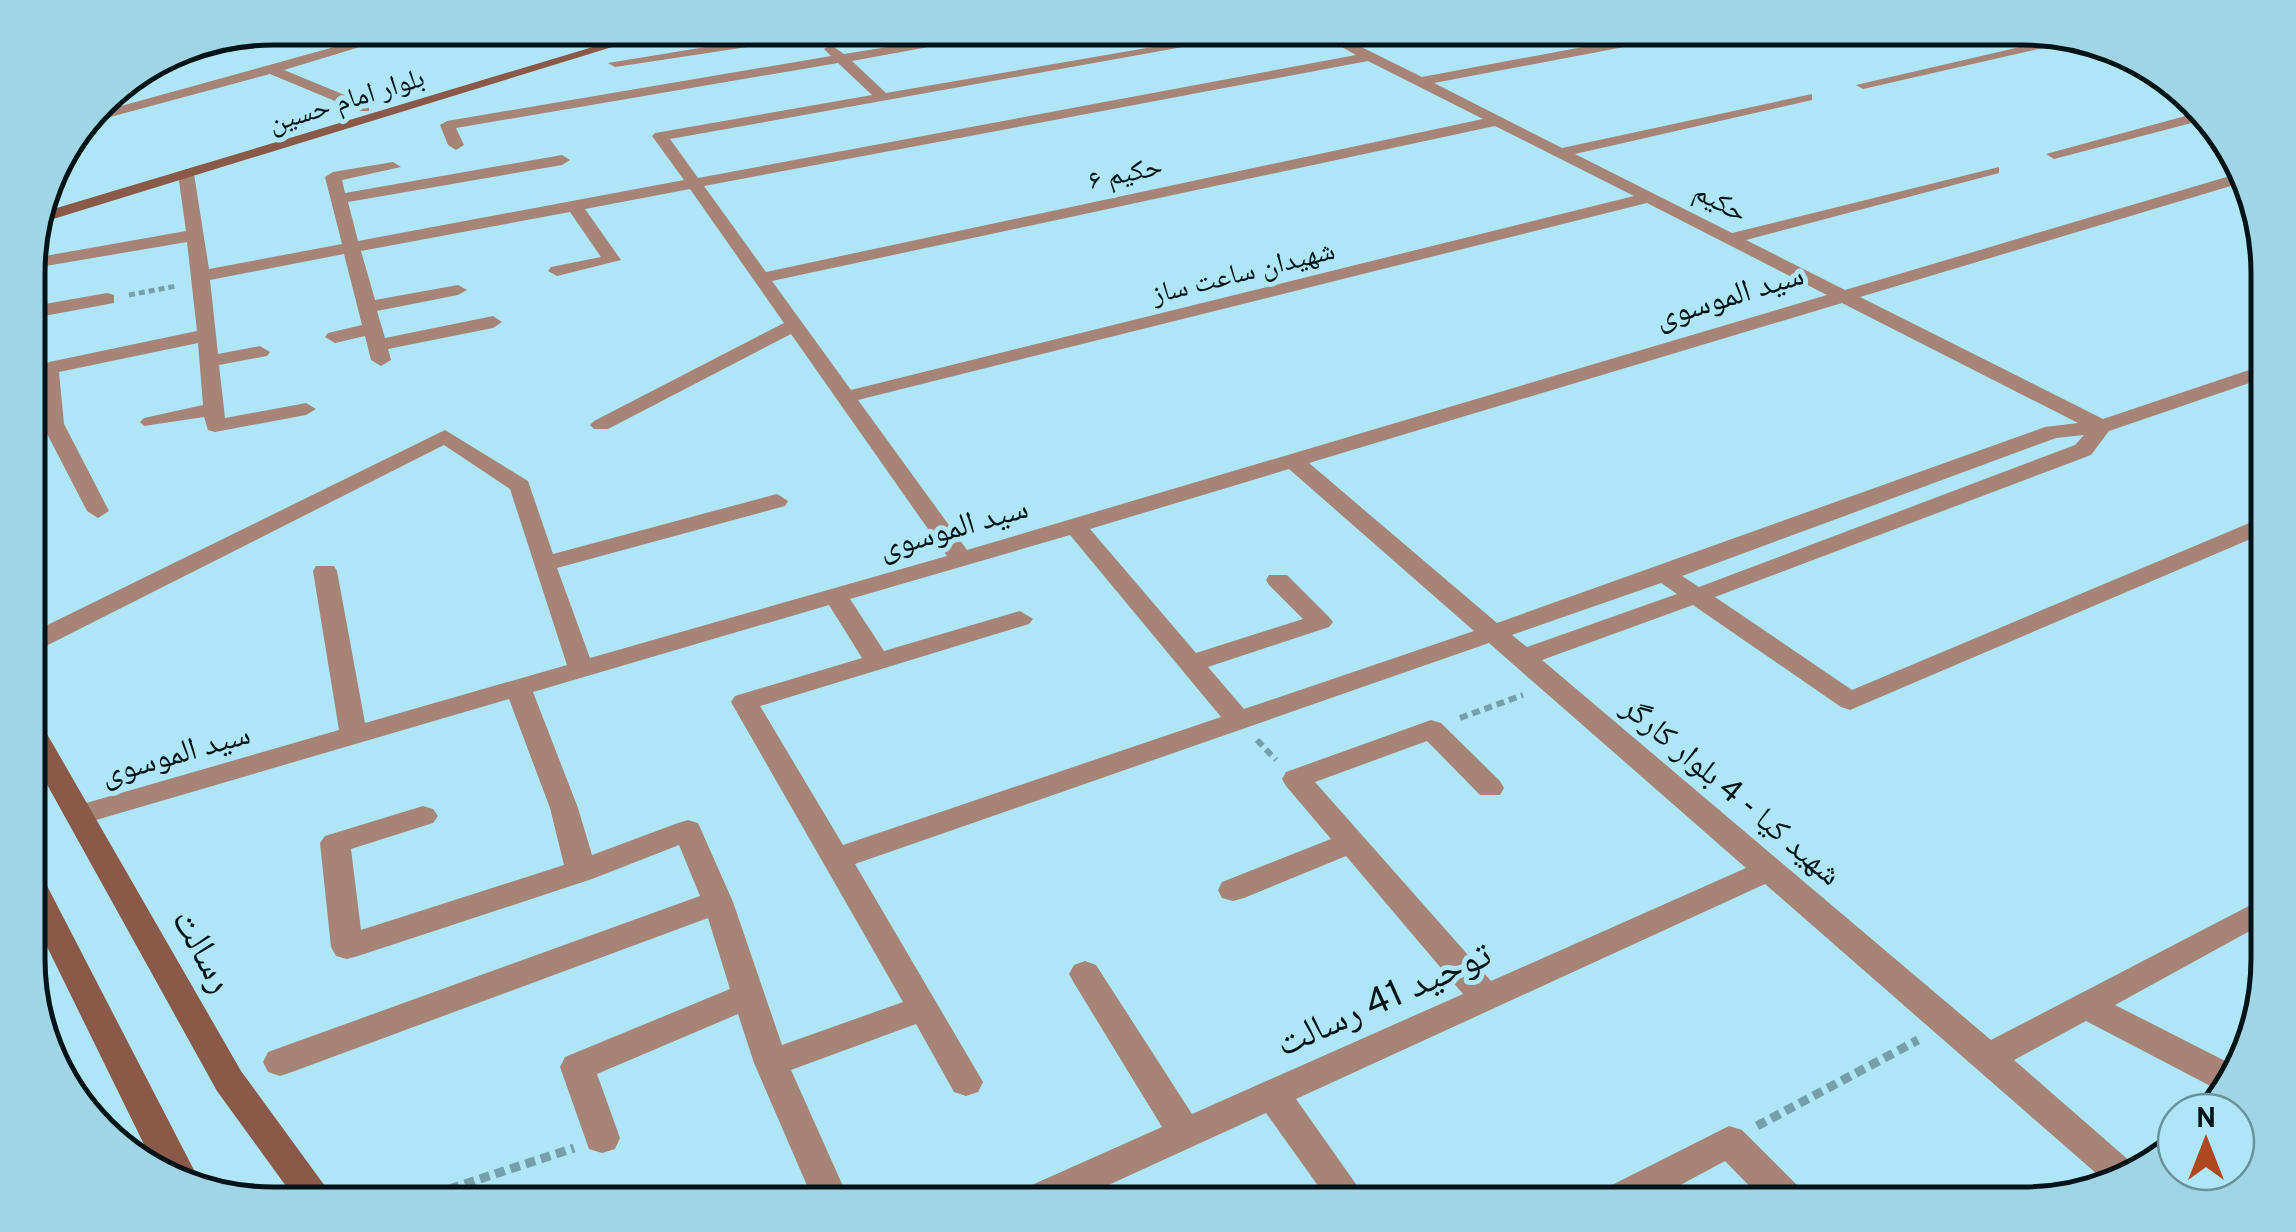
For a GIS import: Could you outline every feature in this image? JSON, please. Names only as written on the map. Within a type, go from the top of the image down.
[{"type":"main road","name":"بلوار امام حسین","points":[[58,199],[574,45]]},
{"type":"main road","name":"بلوار امام حسین","points":[[53,214],[611,45]]},
{"type":"main road","points":[[516,62],[535,68]]},
{"type":"main road","name":"رسالت","points":[[45,754],[229,1081],[307,1187]]},
{"type":"main road","points":[[45,910],[172,1163]]},
{"type":"street","points":[[110,114],[357,45]]},
{"type":"street","points":[[615,63],[723,45]]},
{"type":"street","points":[[827,45],[882,98]]},
{"type":"street","points":[[456,145],[448,125],[916,45]]},
{"type":"street","points":[[961,559],[660,136],[1186,45]]},
{"type":"street","name":"حکیم","points":[[1349,45],[2102,427]]},
{"type":"street","points":[[1423,81],[1612,45]]},
{"type":"street","points":[[1863,85],[2040,46]]},
{"type":"street","points":[[202,278],[354,246],[1371,56]]},
{"type":"street","points":[[271,69],[364,108]]},
{"type":"street","points":[[1563,152],[1808,97]]},
{"type":"street","points":[[2054,154],[2190,119]]},
{"type":"street","name":"حکیم ۶","points":[[761,278],[1500,120]]},
{"type":"street","points":[[338,199],[562,160]]},
{"type":"street","points":[[377,345],[354,246],[332,177],[393,166]]},
{"type":"street","points":[[1732,238],[1993,170]]},
{"type":"street","points":[[186,174],[202,278],[215,417]]},
{"type":"street","name":"سید الموسوی","points":[[79,815],[1075,526],[2231,180]]},
{"type":"street","name":"شهیدان ساعت ساز","points":[[846,397],[1652,198]]},
{"type":"street","points":[[557,271],[612,260],[574,205]]},
{"type":"street","points":[[45,261],[195,235]]},
{"type":"street","points":[[367,307],[458,290]]},
{"type":"street","points":[[45,311],[107,299]]},
{"type":"street","points":[[336,336],[377,345],[493,322]]},
{"type":"street","points":[[601,425],[794,325]]},
{"type":"street","points":[[98,511],[52,424],[49,368],[206,334]]},
{"type":"street","points":[[210,361],[260,352]]},
{"type":"street","points":[[836,859],[1664,574],[2053,432],[2102,427],[2251,376]]},
{"type":"street","points":[[151,422],[306,408]]},
{"type":"street","points":[[45,425],[52,424]]},
{"type":"street","points":[[1522,658],[2083,450],[2102,427]]},
{"type":"street","points":[[45,636],[445,436],[520,486],[580,669]]},
{"type":"street","name":"شهید کیا - 4 بلوار کارگر","points":[[1292,460],[2115,1167]]},
{"type":"street","points":[[1891,491],[1923,510]]},
{"type":"street","points":[[544,564],[776,502]]},
{"type":"street","points":[[1075,526],[1238,722]]},
{"type":"street","points":[[1664,574],[1850,701],[2251,531]]},
{"type":"street","points":[[325,571],[354,735]]},
{"type":"street","points":[[1190,664],[1320,622],[1278,580]]},
{"type":"street","points":[[836,595],[878,662]]},
{"type":"street","points":[[966,1082],[744,702],[1020,619]]},
{"type":"street","points":[[518,687],[564,808],[580,871]]},
{"type":"street","points":[[1486,998],[1296,779],[1430,729],[1490,788]]},
{"type":"street","points":[[423,816],[335,843],[347,947],[580,871],[688,830],[718,902],[771,1064],[825,1187]]},
{"type":"street","points":[[1233,890],[1350,843]]},
{"type":"street","name":"توحید 41 رسالت","points":[[1067,1187],[1772,870]]},
{"type":"street","points":[[280,1062],[718,902]]},
{"type":"street","points":[[1989,1057],[2251,916]]},
{"type":"street","points":[[1086,974],[1185,1134]]},
{"type":"street","points":[[602,1138],[577,1068],[747,996]]},
{"type":"street","points":[[2085,1005],[2219,1074]]},
{"type":"street","points":[[771,1064],[924,1008]]},
{"type":"street","points":[[1273,1094],[1340,1187]]},
{"type":"street","points":[[1643,1187],[1729,1141],[1774,1187]]},
{"type":"path","points":[[107,299],[202,278]]},
{"type":"path","points":[[1430,729],[1553,684]]},
{"type":"path","points":[[1238,722],[1296,779]]},
{"type":"path","points":[[1729,1141],[1950,1023]]},
{"type":"path","points":[[455,1187],[602,1138]]}]
